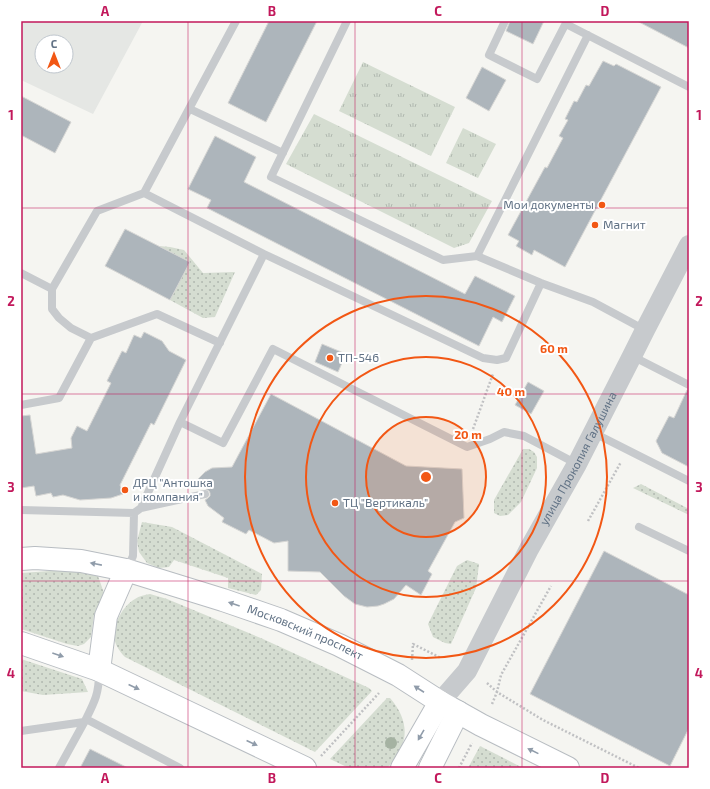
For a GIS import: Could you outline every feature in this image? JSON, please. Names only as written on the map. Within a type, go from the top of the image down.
[{"type":"main road","name":"Московский проспект","points":[[21,559],[35,558],[81,561],[126,570],[223,600],[281,620],[339,645],[398,675],[481,725],[568,768]]},
{"type":"main road","points":[[99,670],[106,616],[126,570]]},
{"type":"main road","points":[[21,643],[99,670],[313,762]]},
{"type":"main road","name":"улица Прокопия Галушина","points":[[402,768],[449,707]]},
{"type":"main road","name":"улица Прокопия Галушина","points":[[430,768],[449,707]]},
{"type":"street","name":"улица Прокопия Галушина","points":[[449,707],[529,549],[577,464],[689,245]]},
{"type":"lane","points":[[91,338],[71,328],[59,318],[52,309],[52,289],[97,211],[144,193],[236,21]]},
{"type":"lane","points":[[347,21],[271,177],[443,260],[477,256],[541,283],[593,302],[645,330]]},
{"type":"lane","points":[[505,21],[489,55],[537,80],[566,23],[588,36],[689,87]]},
{"type":"lane","points":[[477,256],[588,36]]},
{"type":"lane","points":[[190,109],[283,153]]},
{"type":"lane","points":[[144,193],[264,254],[483,358],[497,360],[506,358],[541,283]]},
{"type":"lane","points":[[126,570],[133,556],[137,510],[264,254]]},
{"type":"lane","points":[[21,273],[52,289]]},
{"type":"lane","points":[[21,405],[59,398],[91,338],[157,314],[220,343]]},
{"type":"lane","points":[[180,422],[223,443],[273,349],[467,447],[490,439],[504,432],[524,436],[577,464]]},
{"type":"lane","points":[[632,356],[689,385]]},
{"type":"lane","points":[[593,432],[689,481]]},
{"type":"lane","points":[[21,510],[137,510],[205,494]]},
{"type":"lane","points":[[639,527],[689,551]]},
{"type":"lane","points":[[59,768],[95,700],[99,686],[99,670]]},
{"type":"lane","points":[[21,731],[85,720],[180,768]]},
{"type":"path","points":[[467,447],[497,360]]},
{"type":"path","points":[[588,521],[621,461]]},
{"type":"path","points":[[492,704],[497,692],[501,675],[551,586]]},
{"type":"path","points":[[412,660],[413,644],[441,658]]},
{"type":"path","points":[[487,683],[497,692],[543,720],[639,768]]},
{"type":"path","points":[[313,762],[379,694]]},
{"type":"path","points":[[459,768],[474,739]]},
{"type":"shaded area","points":[[21,21],[143,21],[93,114],[21,80]]},
{"type":"green space","points":[[363,62],[455,107],[431,156],[339,111]]},
{"type":"green space","points":[[314,114],[492,201],[469,243],[454,248],[286,164]]},
{"type":"green space","points":[[463,128],[496,144],[478,178],[446,163]]},
{"type":"green space","points":[[159,246],[184,250],[203,273],[235,272],[215,317],[203,318],[170,300],[189,262]]},
{"type":"green space","points":[[523,449],[529,449],[534,452],[537,457],[537,468],[521,502],[508,515],[500,516],[494,513],[494,500]]},
{"type":"green space","points":[[641,484],[689,509],[689,515],[633,488]]},
{"type":"green space","points":[[142,522],[172,527],[262,574],[261,590],[256,595],[228,588],[228,578],[174,560],[169,567],[159,568],[147,563],[139,552],[137,541]]},
{"type":"green space","points":[[467,560],[479,564],[476,588],[451,644],[445,643],[433,637],[428,624],[457,566]]},
{"type":"green space","points":[[65,570],[98,576],[104,593],[94,615],[91,637],[84,644],[78,646],[67,644],[21,629],[21,573]]},
{"type":"green space","points":[[150,594],[167,599],[263,639],[369,688],[372,691],[315,752],[125,657],[117,647],[114,638],[114,630],[118,619],[127,605],[138,597]]},
{"type":"green space","points":[[21,659],[82,679],[88,692],[43,695],[21,691]]},
{"type":"green space","points":[[387,698],[390,698],[397,707],[404,725],[405,734],[400,751],[387,768],[349,768],[330,759]]},
{"type":"green space","points":[[480,746],[523,768],[468,768]]},
{"type":"building","points":[[269,21],[317,21],[266,122],[228,103]]},
{"type":"building","points":[[510,21],[544,21],[533,44],[506,31]]},
{"type":"building","points":[[637,21],[689,21],[689,48]]},
{"type":"building","points":[[603,61],[614,66],[616,64],[661,87],[565,267],[534,250],[532,255],[516,246],[519,241],[508,235],[545,167],[547,168],[563,138],[559,136],[568,120],[565,119],[574,101],[577,102],[586,85],[589,86]]},
{"type":"building","points":[[482,67],[506,80],[489,111],[466,98]]},
{"type":"building","points":[[21,96],[71,122],[55,153],[21,135]]},
{"type":"building","points":[[215,136],[256,157],[244,182],[465,294],[475,276],[515,296],[502,322],[493,317],[479,346],[207,208],[211,200],[188,189]]},
{"type":"building","points":[[125,229],[190,262],[170,300],[105,266]]},
{"type":"building","points":[[144,332],[162,341],[169,351],[186,360],[154,425],[151,423],[120,485],[123,494],[111,498],[80,500],[63,495],[53,497],[51,493],[36,496],[34,486],[21,488],[21,416],[30,415],[36,454],[72,448],[71,438],[77,426],[87,431],[111,383],[107,381],[122,351],[126,353],[134,335],[141,338]]},
{"type":"building","name":"ТП-546","points":[[322,344],[346,354],[338,372],[315,362]]},
{"type":"building","points":[[528,382],[544,391],[531,414],[515,405]]},
{"type":"building","points":[[687,390],[689,390],[689,467],[662,453],[656,441],[669,416],[674,418]]},
{"type":"building","name":"ТЦ \"Вертикаль\"","points":[[271,394],[406,466],[462,469],[464,518],[455,522],[428,571],[432,574],[421,595],[406,585],[394,599],[384,604],[367,607],[355,604],[344,596],[320,572],[288,571],[288,541],[274,543],[249,530],[246,534],[222,522],[224,518],[208,506],[205,500],[210,496],[209,491],[195,482],[205,472],[212,468],[232,467]]},
{"type":"building","points":[[604,551],[689,595],[689,728],[670,766],[530,694]]},
{"type":"building","points":[[90,749],[128,768],[80,768]]},
{"type":"place","name":"Мои документы","points":[[602,205]]},
{"type":"place","name":"Магнит","points":[[595,225]]},
{"type":"place","name":"ТП-546","points":[[330,358]]},
{"type":"place","name":"ДРЦ \"Антошка и компания\"","points":[[125,490]]},
{"type":"place","name":"ТЦ \"Вертикаль\"","points":[[335,503]]}]
